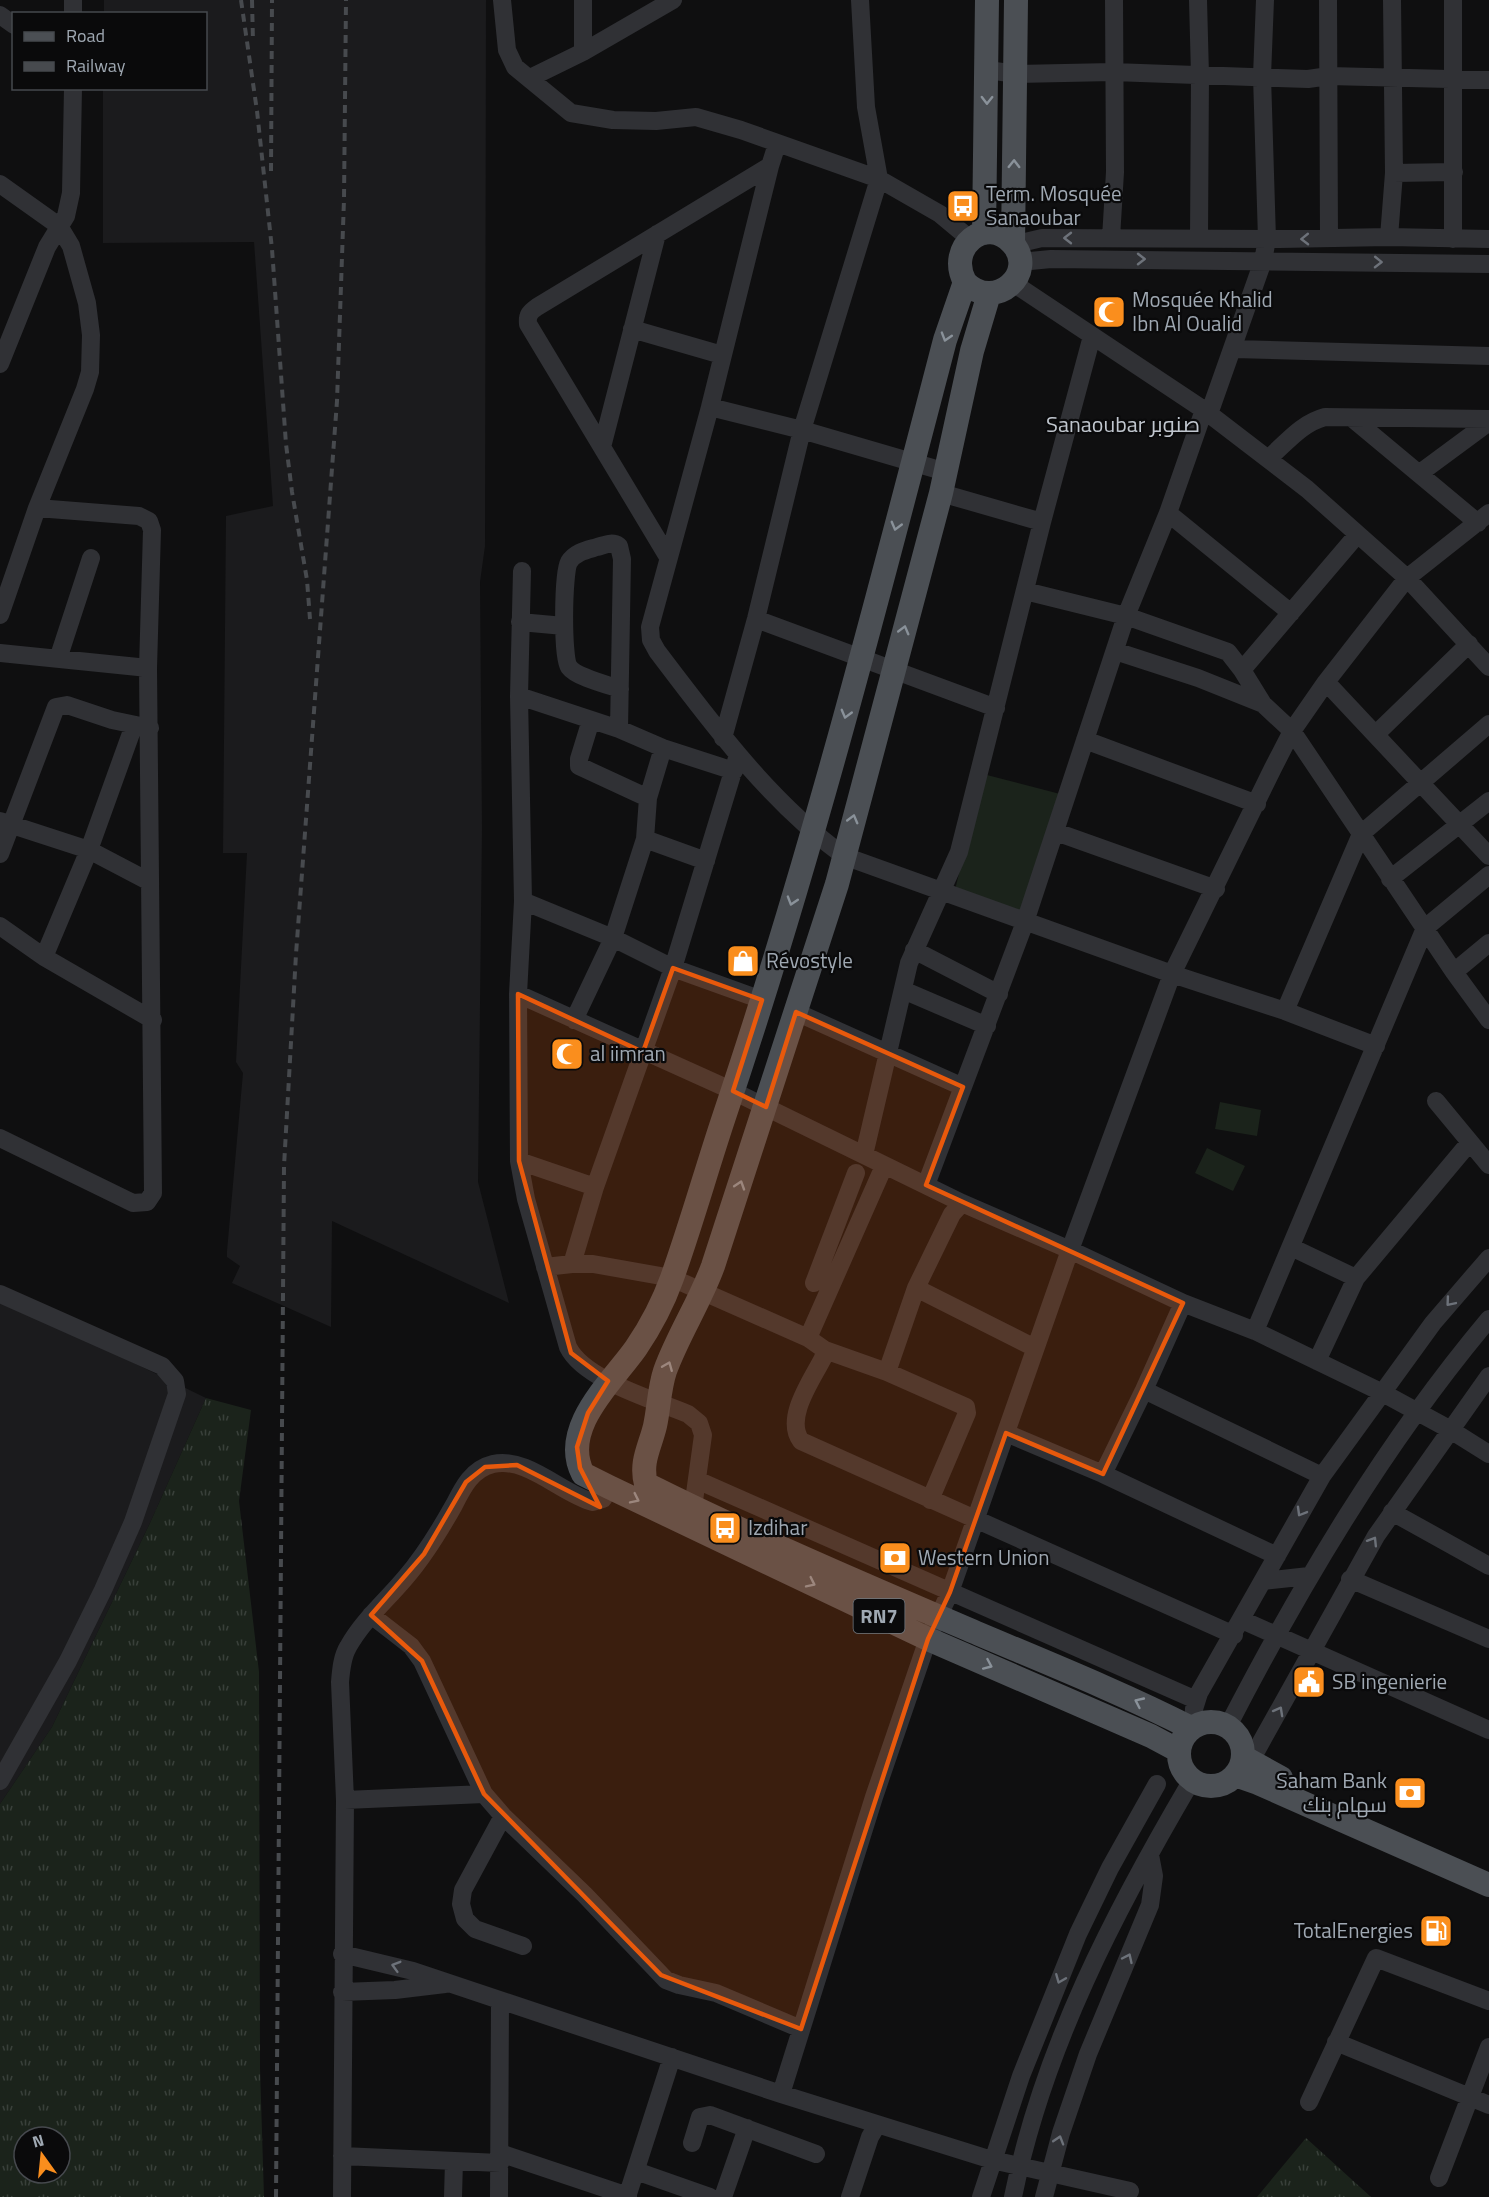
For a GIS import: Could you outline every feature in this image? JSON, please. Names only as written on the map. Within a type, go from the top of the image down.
[{"type":"main road","points":[[987,0],[988,70],[977,236],[960,255],[960,273],[965,282],[976,291],[989,294],[1006,289],[1015,259],[1016,0]]},
{"type":"main road","points":[[977,236],[1000,235],[1015,259]]},
{"type":"main road","points":[[609,1381],[646,1332],[672,1278],[733,1091],[813,833],[862,658],[945,340],[965,282]]},
{"type":"main road","points":[[659,1402],[666,1370],[704,1292],[796,1012],[844,856],[943,482],[972,351],[989,294]]},
{"type":"main road","name":"RN7","points":[[609,1381],[594,1401],[583,1426],[577,1455],[583,1474],[928,1639],[1151,1736],[1179,1751]]},
{"type":"main road","name":"RN7","points":[[659,1402],[644,1457],[643,1471],[646,1484],[693,1508],[938,1617],[1126,1696],[1192,1728]]},
{"type":"main road","points":[[1243,1765],[1229,1780],[1214,1785],[1192,1780],[1183,1770],[1179,1751],[1183,1738],[1192,1728],[1206,1722],[1228,1726],[1240,1740],[1243,1765],[1258,1783],[1489,1885]]},
{"type":"main road","points":[[1243,1765],[1489,1870]]},
{"type":"street","points":[[502,0],[507,50],[515,67],[571,113],[613,120],[656,121],[696,117],[879,179],[977,236]]},
{"type":"street","points":[[582,52],[583,0]]},
{"type":"street","points":[[530,78],[582,52],[673,0]]},
{"type":"street","points":[[723,738],[756,619],[802,430],[879,179],[866,107],[860,0]]},
{"type":"street","points":[[1111,238],[1115,172],[1114,0]]},
{"type":"street","points":[[1198,0],[1199,237]]},
{"type":"street","points":[[926,1185],[1025,921],[1126,616],[1234,349],[1263,261],[1267,239],[1262,76],[1265,0]]},
{"type":"street","points":[[1328,0],[1329,238]]},
{"type":"street","points":[[1389,237],[1394,173],[1392,0]]},
{"type":"street","points":[[1453,0],[1453,239]]},
{"type":"street","points":[[988,70],[1016,74],[1113,72],[1308,79],[1329,76],[1489,80]]},
{"type":"street","points":[[0,364],[6,331],[47,247],[66,216],[71,193],[73,90]]},
{"type":"street","points":[[777,144],[710,407],[650,627],[651,640],[657,651],[723,738],[736,763],[813,833],[844,856],[1172,974],[1285,1011],[1376,1046]]},
{"type":"street","points":[[668,557],[528,324],[528,317],[530,311],[537,306],[770,166]]},
{"type":"street","points":[[1394,173],[1454,172]]},
{"type":"street","points":[[0,184],[59,226],[71,246],[87,303],[92,335],[92,355],[85,389],[37,508],[0,615]]},
{"type":"street","points":[[602,447],[657,234]]},
{"type":"street","points":[[1015,259],[1025,242],[1042,238],[1489,239]]},
{"type":"street","points":[[1015,259],[1489,264]]},
{"type":"street","points":[[1015,259],[1092,336],[1207,412],[1307,489],[1407,578],[1489,668]]},
{"type":"street","points":[[632,329],[722,355]]},
{"type":"street","points":[[864,1155],[914,950],[959,852],[1042,522],[1092,336]]},
{"type":"street","points":[[1234,349],[1489,356]]},
{"type":"street","points":[[710,407],[802,430],[913,462],[943,482],[1042,522]]},
{"type":"street","points":[[1269,458],[1312,421],[1325,417],[1489,420]]},
{"type":"street","points":[[781,2094],[874,1797],[928,1639],[950,1592],[1070,1250],[1172,974],[1216,889],[1292,731],[1326,682],[1407,578],[1484,520],[1420,473],[1352,418]]},
{"type":"street","points":[[1420,473],[1489,420]]},
{"type":"street","points":[[0,1138],[133,1203],[147,1202],[153,1193],[150,882],[142,727],[148,668],[152,530],[149,521],[139,516],[37,508]]},
{"type":"street","points":[[1168,513],[1291,613]]},
{"type":"street","points":[[1242,670],[1357,535]]},
{"type":"street","points":[[619,729],[622,619],[621,551],[619,546],[610,543],[575,555],[569,563],[566,572],[564,626],[568,666],[574,672],[620,689]]},
{"type":"street","points":[[58,659],[91,558]]},
{"type":"street","points":[[522,571],[519,696],[523,901],[518,994],[519,1161],[526,1200],[571,1353],[585,1368],[609,1381],[694,1418],[702,1429],[693,1508]]},
{"type":"street","points":[[1025,591],[1126,616],[1228,652],[1263,704],[1292,731],[1390,879],[1488,1017]]},
{"type":"street","points":[[622,619],[650,627]]},
{"type":"street","points":[[756,619],[996,708]]},
{"type":"street","points":[[520,622],[564,626]]},
{"type":"street","points":[[1376,734],[1469,644]]},
{"type":"street","points":[[1115,651],[1198,678],[1263,704]]},
{"type":"street","points":[[0,653],[148,668]]},
{"type":"street","points":[[1326,682],[1489,856]]},
{"type":"street","points":[[519,696],[619,729],[663,748],[736,763]]},
{"type":"street","points":[[0,854],[6,822],[56,707],[67,705],[91,714],[142,727]]},
{"type":"street","points":[[591,720],[579,766],[648,798]]},
{"type":"street","points":[[1285,1011],[1361,834],[1489,724]]},
{"type":"street","points":[[44,957],[142,727]]},
{"type":"street","points":[[1085,740],[1257,804]]},
{"type":"street","points":[[574,1020],[613,938],[645,839],[648,798],[663,748]]},
{"type":"street","points":[[572,1264],[595,1187],[673,968],[736,763]]},
{"type":"street","points":[[1390,879],[1489,801]]},
{"type":"street","points":[[6,822],[89,850],[150,882]]},
{"type":"street","points":[[1056,832],[1216,889]]},
{"type":"street","points":[[645,839],[706,861]]},
{"type":"street","points":[[1255,1331],[1425,928],[1489,875]]},
{"type":"street","points":[[523,901],[613,938],[673,968],[762,1000]]},
{"type":"street","points":[[0,926],[44,957],[153,1020]]},
{"type":"street","points":[[1454,972],[1489,944]]},
{"type":"street","points":[[914,950],[999,994]]},
{"type":"street","points":[[903,990],[987,1026]]},
{"type":"street","points":[[518,994],[733,1091],[962,1203],[1183,1303],[1255,1331],[1381,1392],[1489,1455]]},
{"type":"street","points":[[796,1012],[963,1087]]},
{"type":"street","points":[[1436,1101],[1489,1165]]},
{"type":"street","points":[[1317,1361],[1356,1278],[1470,1143]]},
{"type":"street","points":[[519,1161],[595,1187]]},
{"type":"street","points":[[808,1338],[884,1166]]},
{"type":"street","points":[[814,1283],[856,1173]]},
{"type":"street","points":[[887,1372],[916,1288],[952,1214],[962,1203]]},
{"type":"street","points":[[837,1222],[855,1230]]},
{"type":"street","points":[[1291,1246],[1356,1278]]},
{"type":"street","points":[[1192,1728],[1196,1700],[1322,1476],[1433,1323],[1489,1258]]},
{"type":"street","points":[[545,1267],[572,1264],[610,1267],[672,1278],[808,1338],[825,1350],[887,1372],[966,1407],[967,1413],[930,1500]]},
{"type":"street","points":[[916,1288],[1035,1348]]},
{"type":"street","points":[[0,1294],[162,1366],[175,1381],[177,1394],[133,1522],[103,1590],[68,1661],[0,1781]]},
{"type":"street","points":[[1103,1474],[1183,1303]]},
{"type":"street","points":[[1228,1726],[1309,1576],[1416,1411],[1489,1319]]},
{"type":"street","points":[[825,1350],[797,1409],[795,1434],[801,1441],[976,1521],[1238,1628],[1276,1635],[1486,1722]]},
{"type":"street","points":[[1243,1765],[1312,1651],[1350,1579],[1392,1512],[1489,1376]]},
{"type":"street","points":[[1144,1390],[1322,1476]]},
{"type":"street","points":[[1006,1433],[1103,1474],[1277,1556]]},
{"type":"street","points":[[342,2197],[342,1954],[345,1800],[340,1682],[346,1649],[371,1615],[424,1554],[466,1482],[484,1467],[500,1463],[517,1465],[594,1502],[603,1499],[609,1486]]},
{"type":"street","points":[[697,1480],[1196,1700]]},
{"type":"street","points":[[1392,1512],[1489,1566]]},
{"type":"street","points":[[1263,1581],[1309,1576]]},
{"type":"street","points":[[1350,1579],[1489,1639]]},
{"type":"street","points":[[371,1615],[411,1646],[422,1661],[484,1794],[503,1816],[666,1980],[716,1993],[801,2029]]},
{"type":"street","points":[[1013,2197],[1041,2093],[1070,2018],[1107,1936],[1192,1780]]},
{"type":"street","points":[[981,2197],[1035,2039],[1078,1934],[1110,1868],[1157,1784]]},
{"type":"street","points":[[345,1800],[484,1794]]},
{"type":"street","points":[[503,1816],[463,1890],[461,1904],[465,1919],[475,1929],[523,1946]]},
{"type":"street","points":[[1044,2197],[1049,2172],[1088,2054],[1150,1905],[1154,1886],[1150,1855]]},
{"type":"street","points":[[1110,1868],[1136,1882]]},
{"type":"street","points":[[342,1954],[396,1966],[781,2094],[992,2160],[1130,2191]]},
{"type":"street","points":[[1309,2102],[1376,1958],[1489,2001]]},
{"type":"street","points":[[342,1992],[395,1990],[447,1984]]},
{"type":"street","points":[[499,2197],[500,2001]]},
{"type":"street","points":[[1336,2042],[1489,2105]]},
{"type":"street","points":[[1439,2178],[1489,2047]]},
{"type":"street","points":[[342,2156],[454,2160],[500,2158],[628,2197],[672,2057]]},
{"type":"street","points":[[692,2143],[700,2117],[705,2115],[816,2154]]},
{"type":"street","points":[[850,2197],[870,2137],[877,2125]]},
{"type":"street","points":[[723,2197],[747,2128]]},
{"type":"street","points":[[453,2197],[454,2160]]},
{"type":"street","points":[[636,2171],[710,2197]]},
{"type":"highlighted area","points":[[673,968],[762,1000],[733,1091],[766,1107],[796,1012],[963,1087],[926,1185],[1183,1303],[1103,1474],[1006,1433],[950,1592],[928,1639],[801,2029],[661,1975],[484,1794],[422,1661],[371,1615],[424,1554],[466,1482],[485,1467],[517,1465],[600,1507],[580,1468],[577,1447],[588,1413],[608,1381],[571,1353],[519,1161],[518,994],[643,1052]]},
{"type":"shaded area","points":[[104,0],[486,0],[485,546],[480,582],[482,828],[478,1182],[509,1303],[332,1221],[331,1327],[232,1283],[240,1266],[227,1257],[227,1251],[243,1073],[236,1062],[247,853],[223,853],[226,516],[273,506],[254,242],[103,243],[103,90],[207,90],[207,12],[104,12]]},
{"type":"shaded area","points":[[0,1298],[206,1398],[150,1523],[52,1727],[0,1804]]},
{"type":"green space","points":[[983,774],[1064,795],[1022,920],[955,890]]},
{"type":"green space","points":[[1220,1102],[1261,1110],[1257,1136],[1215,1129]]},
{"type":"green space","points":[[1207,1148],[1245,1166],[1233,1191],[1195,1173]]},
{"type":"green space","points":[[206,1398],[251,1410],[239,1501],[259,1672],[260,2068],[264,2197],[0,2197],[0,1804],[52,1727],[150,1523]]},
{"type":"green space","points":[[1306,2138],[1371,2197],[1257,2197]]},
{"type":"railway","points":[[241,0],[257,111],[272,249],[286,444],[307,580],[310,619]]},
{"type":"railway","points":[[252,0],[253,42]]},
{"type":"railway","points":[[271,171],[272,0]]},
{"type":"railway","points":[[276,2197],[284,1166],[296,954],[337,401],[344,199],[346,0]]},
{"type":"place","name":"Term. Mosquée Sanaoubar","points":[[963,206]]},
{"type":"place","name":"Mosquée Khalid Ibn Al Oualid","points":[[1109,312]]},
{"type":"place","name":"Révostyle","points":[[743,961]]},
{"type":"place","name":"al iimran","points":[[567,1054]]},
{"type":"place","name":"Izdihar","points":[[725,1528]]},
{"type":"place","name":"Western Union","points":[[895,1558]]},
{"type":"place","name":"SB ingenierie","points":[[1309,1682]]},
{"type":"place","name":"Saham Bank سهام بنك","points":[[1410,1793]]},
{"type":"place","name":"TotalEnergies","points":[[1436,1931]]},
{"type":"district","name":"Sanaoubar صنوبر","points":[[1123,424]]}]
